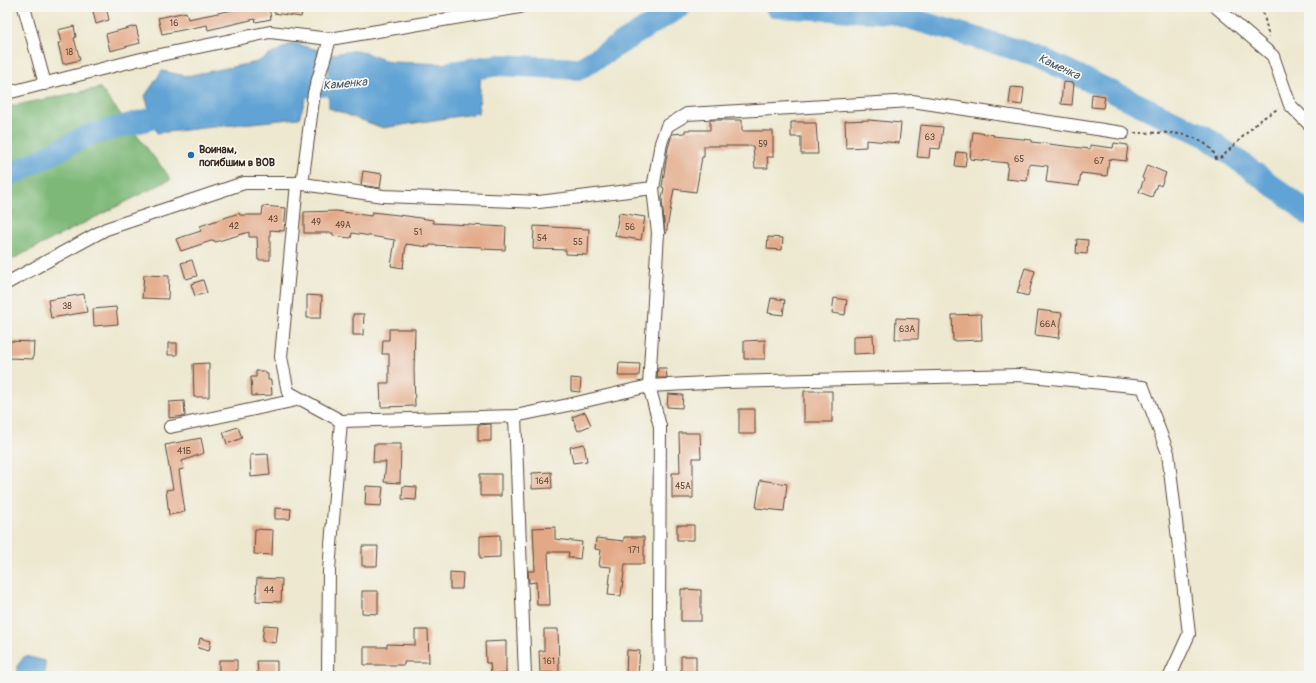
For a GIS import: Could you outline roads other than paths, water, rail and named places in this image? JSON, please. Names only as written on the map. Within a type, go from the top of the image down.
[{"type":"street","points":[[24,7],[45,84]]},
{"type":"street","points":[[7,94],[141,59],[270,32],[330,39],[470,11],[520,7]]},
{"type":"street","points":[[1216,7],[1273,56],[1290,105],[1309,124]]},
{"type":"street","points":[[330,39],[314,93],[300,183],[281,357],[288,392],[341,421],[515,416],[649,386],[725,382],[1020,375],[1143,387],[1168,453],[1188,634],[1170,676]]},
{"type":"street","points":[[660,676],[658,615],[660,426],[649,386],[658,233],[653,188],[661,143],[667,126],[687,114],[912,101],[1123,133]]},
{"type":"street","points":[[7,283],[106,229],[244,183],[300,183],[383,196],[539,202],[653,188]]},
{"type":"street","points":[[170,427],[301,399]]},
{"type":"street","points":[[515,416],[525,676]]},
{"type":"street","points":[[328,676],[329,570],[341,421]]},
{"type":"water","points":[[292,43],[322,51],[299,118],[157,133],[145,96],[162,71],[186,76],[257,62]]},
{"type":"water","points":[[357,50],[390,62],[481,65],[479,113],[383,128],[329,108],[328,55]]},
{"type":"water","points":[[25,656],[45,661],[45,676],[17,676],[17,666]]},
{"type":"waterway","name":"Каменка","points":[[451,72],[499,65],[579,69],[680,7]]},
{"type":"waterway","name":"Каменка","points":[[776,7],[891,13],[1035,55],[1205,136],[1296,203],[1309,215]]},
{"type":"waterway","name":"Каменка","points":[[292,88],[358,83]]},
{"type":"waterway","name":"Каменка","points":[[7,177],[86,136],[180,111]]},
{"type":"place","name":"Воинам, погибшим в ВОВ","points":[[191,155]]}]
